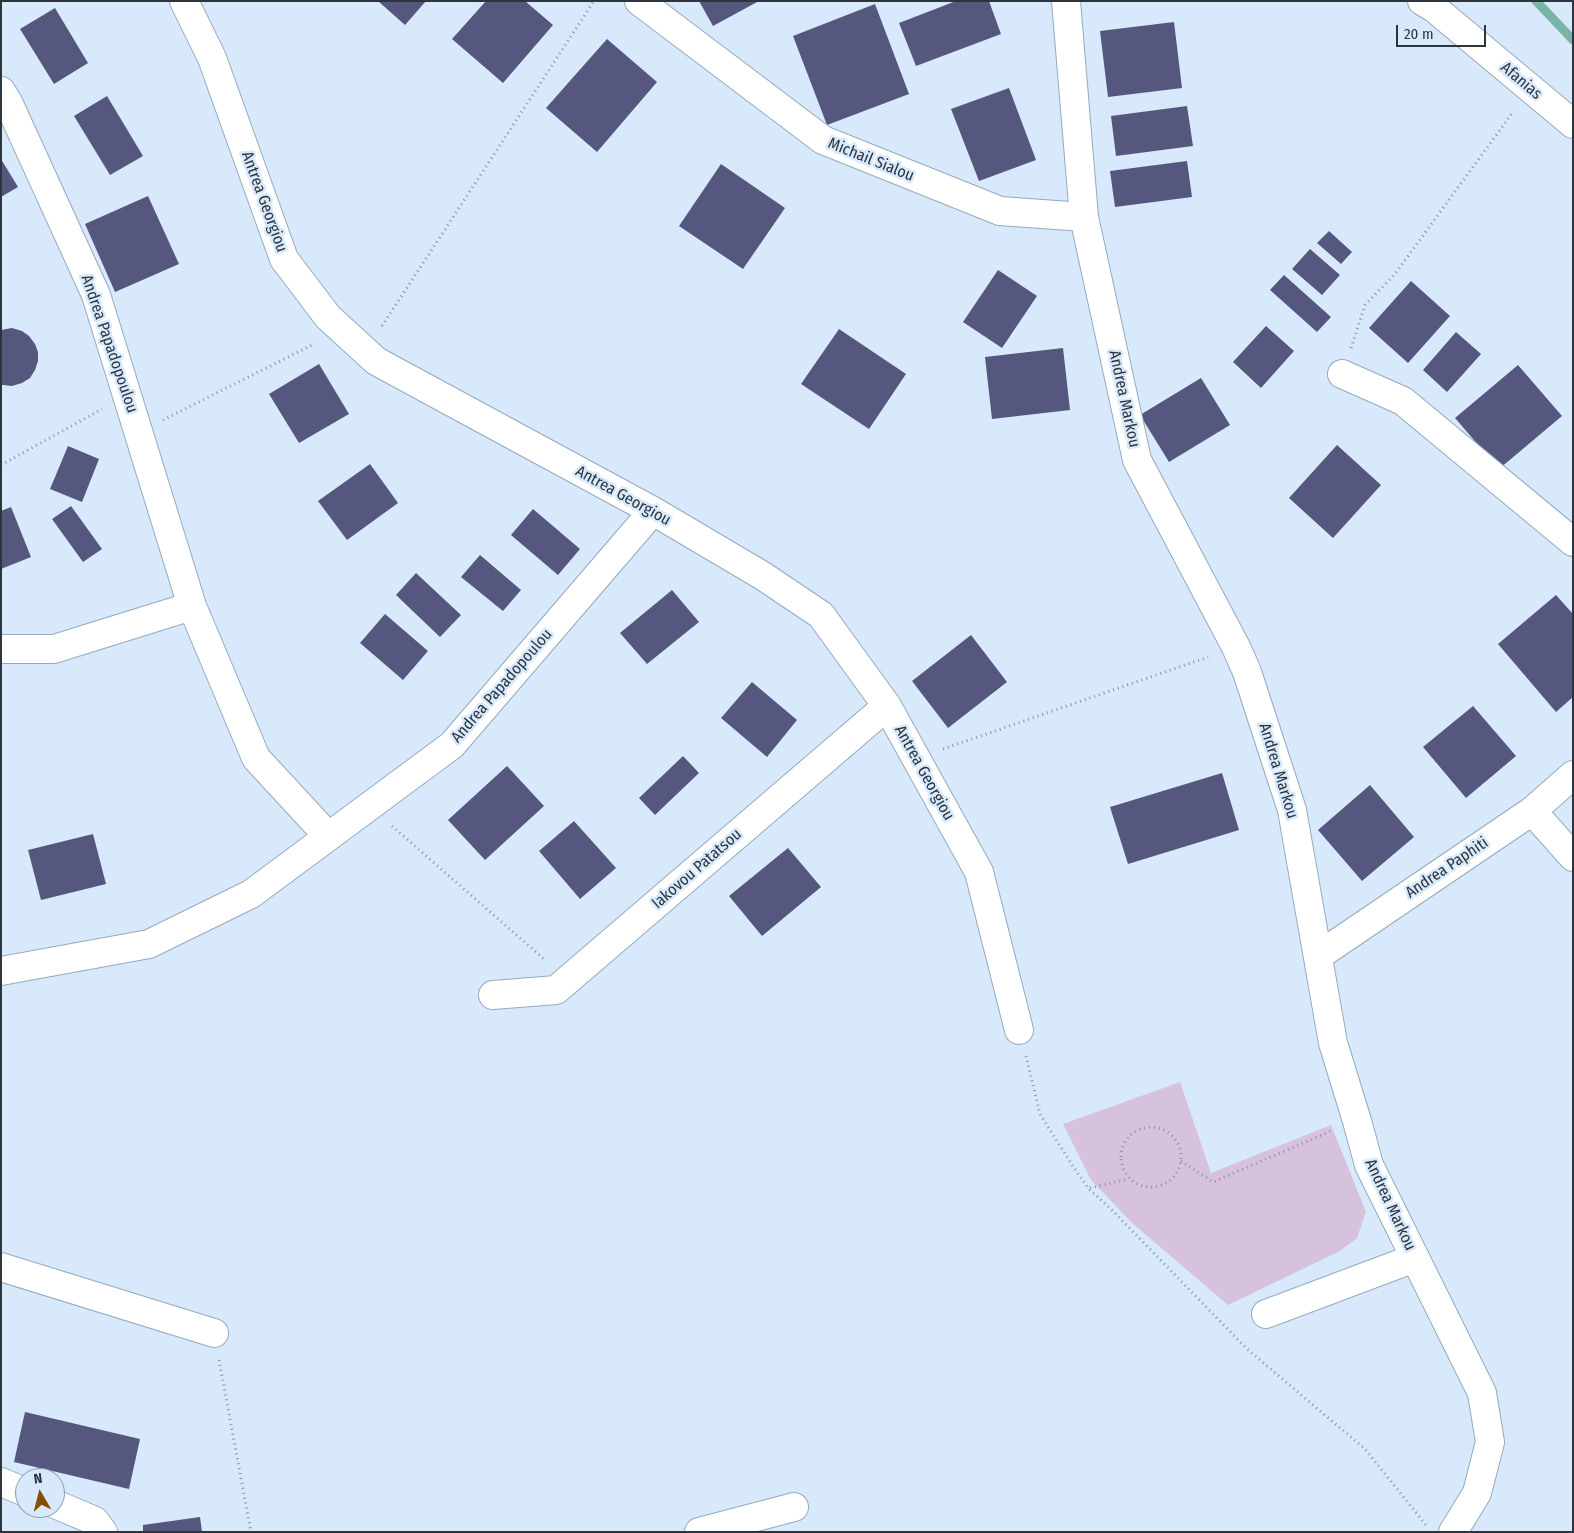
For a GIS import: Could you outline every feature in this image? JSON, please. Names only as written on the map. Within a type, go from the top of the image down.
[{"type":"street","name":"Antrea Georgiou","points":[[184,1],[212,58],[284,259],[328,317],[376,362],[653,511],[763,576],[820,616],[887,706],[979,872],[1019,1030]]},
{"type":"street","name":"Michail Sialou","points":[[639,1],[823,140],[1000,211],[1084,217]]},
{"type":"street","name":"Andrea Markou","points":[[1066,1],[1084,217],[1137,460],[1247,672],[1292,810],[1333,1043],[1369,1165],[1482,1394],[1490,1442],[1477,1493],[1453,1532]]},
{"type":"street","name":"Afanias","points":[[1422,1],[1434,8],[1573,124]]},
{"type":"street","name":"Andrea Papadopoulou","points":[[1,91],[8,102],[96,295],[192,606],[256,758],[328,836]]},
{"type":"street","points":[[1342,374],[1404,401],[1573,542]]},
{"type":"street","name":"Andrea Papadopoulou","points":[[1,971],[149,944],[251,894],[452,745],[653,511]]},
{"type":"street","points":[[1,649],[54,649],[192,606]]},
{"type":"street","name":"Iakovou Patatsou","points":[[493,995],[556,990],[887,706]]},
{"type":"street","name":"Andrea Paphiti","points":[[1318,956],[1532,811],[1573,775]]},
{"type":"street","points":[[1532,811],[1573,857]]},
{"type":"street","points":[[1266,1314],[1415,1258]]},
{"type":"street","points":[[1,1267],[214,1333]]},
{"type":"street","points":[[1,1482],[15,1488]]},
{"type":"street","points":[[699,1532],[794,1507]]},
{"type":"street","points":[[65,1508],[95,1521],[104,1532]]},
{"type":"path","points":[[365,352],[594,1]]},
{"type":"path","points":[[1342,374],[1365,305],[1395,274],[1508,120]]},
{"type":"path","points":[[138,433],[342,330]]},
{"type":"path","points":[[1,465],[127,396]]},
{"type":"path","points":[[916,758],[1236,648]]},
{"type":"path","points":[[369,806],[568,980]]},
{"type":"path","points":[[1019,1030],[1040,1114],[1089,1188],[1247,1349],[1365,1449],[1431,1532]]},
{"type":"path","points":[[1156,1127],[1170,1134],[1177,1141],[1181,1150],[1179,1170],[1166,1184],[1156,1188],[1146,1188],[1137,1185],[1129,1179],[1120,1161],[1121,1150],[1125,1141],[1132,1133],[1141,1128],[1156,1127]]},
{"type":"path","points":[[1181,1160],[1213,1182],[1339,1128]]},
{"type":"path","points":[[1089,1188],[1129,1179]]},
{"type":"path","points":[[214,1333],[251,1532]]},
{"type":"shaded area","points":[[1180,1082],[1211,1173],[1331,1125],[1366,1212],[1357,1238],[1340,1251],[1228,1305],[1132,1223],[1091,1180],[1063,1124]]},
{"type":"building","points":[[378,1],[426,1],[405,25]]},
{"type":"building","points":[[486,1],[525,1],[553,25],[503,83],[452,39]]},
{"type":"building","points":[[699,1],[759,1],[713,26]]},
{"type":"building","points":[[956,1],[989,1],[1001,34],[916,66],[899,23]]},
{"type":"building","points":[[875,4],[909,94],[827,125],[793,36]]},
{"type":"building","points":[[55,8],[88,63],[54,84],[20,29]]},
{"type":"building","points":[[1174,22],[1182,88],[1108,97],[1100,31]]},
{"type":"building","points":[[607,39],[657,82],[597,152],[546,108]]},
{"type":"building","points":[[1009,88],[1036,160],[979,181],[951,109]]},
{"type":"building","points":[[107,96],[143,156],[110,175],[74,116]]},
{"type":"building","points":[[1187,106],[1193,146],[1116,156],[1111,116]]},
{"type":"building","points":[[1,159],[18,187],[1,197]]},
{"type":"building","points":[[1187,161],[1192,197],[1115,207],[1110,171]]},
{"type":"building","points":[[721,164],[785,208],[743,269],[679,226]]},
{"type":"building","points":[[148,196],[179,264],[115,292],[85,224]]},
{"type":"building","points":[[1329,231],[1352,252],[1341,264],[1317,243]]},
{"type":"building","points":[[1310,249],[1340,275],[1322,295],[1292,269]]},
{"type":"building","points":[[998,270],[1037,296],[1002,348],[963,322]]},
{"type":"building","points":[[1284,275],[1331,317],[1317,332],[1270,290]]},
{"type":"building","points":[[1411,281],[1450,316],[1408,363],[1369,328]]},
{"type":"building","points":[[1266,326],[1294,351],[1261,388],[1233,362]]},
{"type":"building","points":[[12,328],[22,331],[29,336],[38,352],[38,361],[30,378],[12,386],[1,385],[1,330]]},
{"type":"building","points":[[839,329],[906,374],[869,429],[801,384]]},
{"type":"building","points":[[1456,332],[1481,354],[1447,392],[1423,370]]},
{"type":"building","points":[[1063,348],[1070,410],[992,419],[985,357]]},
{"type":"building","points":[[319,364],[349,414],[299,443],[269,394]]},
{"type":"building","points":[[1518,365],[1562,416],[1499,469],[1455,418]]},
{"type":"building","points":[[1201,378],[1230,425],[1169,462],[1140,415]]},
{"type":"building","points":[[1337,445],[1381,485],[1333,538],[1289,498]]},
{"type":"building","points":[[68,446],[99,459],[82,502],[50,489]]},
{"type":"building","points":[[370,464],[398,503],[347,540],[318,501]]},
{"type":"building","points":[[71,506],[102,549],[83,562],[52,519]]},
{"type":"building","points":[[11,507],[31,557],[1,569],[1,511]]},
{"type":"building","points":[[533,509],[580,549],[558,575],[511,535]]},
{"type":"building","points":[[480,555],[521,590],[503,611],[461,577]]},
{"type":"building","points":[[416,573],[461,615],[440,637],[396,595]]},
{"type":"building","points":[[672,590],[699,622],[647,664],[620,633]]},
{"type":"building","points":[[1556,595],[1573,614],[1573,697],[1556,712],[1498,644]]},
{"type":"building","points":[[385,614],[428,651],[403,680],[360,643]]},
{"type":"building","points":[[971,635],[1007,682],[948,728],[912,681]]},
{"type":"building","points":[[752,682],[797,720],[767,757],[721,718]]},
{"type":"building","points":[[1473,706],[1516,756],[1466,798],[1423,747]]},
{"type":"building","points":[[683,756],[699,773],[655,815],[639,798]]},
{"type":"building","points":[[507,766],[544,806],[485,860],[448,820]]},
{"type":"building","points":[[1222,773],[1239,830],[1128,864],[1110,807]]},
{"type":"building","points":[[1370,785],[1414,837],[1362,881],[1318,830]]},
{"type":"building","points":[[574,821],[616,868],[580,899],[539,851]]},
{"type":"building","points":[[93,834],[106,884],[41,900],[28,850]]},
{"type":"building","points":[[788,848],[821,887],[762,936],[729,896]]},
{"type":"building","points":[[25,1412],[140,1439],[129,1489],[65,1474],[65,1468],[40,1468],[14,1462]]},
{"type":"building","points":[[200,1517],[202,1532],[143,1532],[143,1525]]},
{"type":"waterway","points":[[1536,1],[1573,40]]}]
